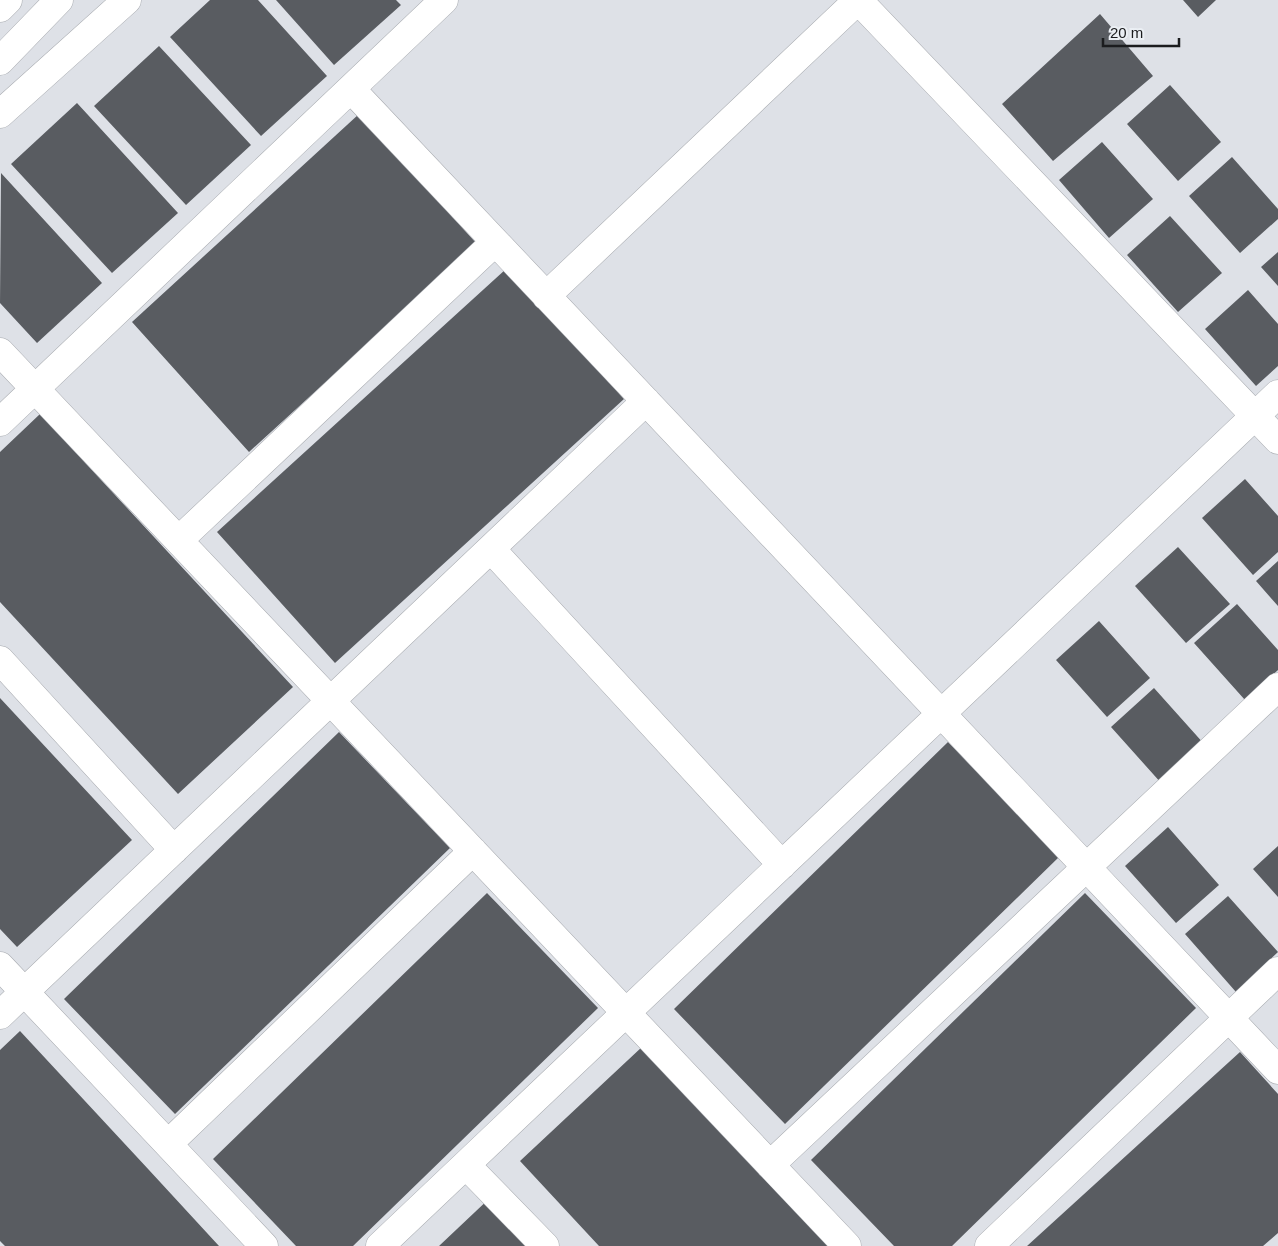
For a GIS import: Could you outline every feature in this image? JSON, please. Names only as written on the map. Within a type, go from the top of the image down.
[{"type":"main road","points":[[0,8],[8,0]]},
{"type":"main road","points":[[0,61],[59,0]]},
{"type":"main road","points":[[0,114],[126,0]]},
{"type":"main road","points":[[0,422],[444,0]]},
{"type":"main road","points":[[546,296],[858,0],[1278,440]]},
{"type":"main road","points":[[350,89],[1278,1070]]},
{"type":"main road","points":[[179,540],[495,242]]},
{"type":"main road","points":[[0,352],[847,1246]]},
{"type":"main road","points":[[380,1246],[1278,394]]},
{"type":"main road","points":[[0,1015],[646,401]]},
{"type":"main road","points":[[491,549],[782,865]]},
{"type":"main road","points":[[0,660],[174,850]]},
{"type":"main road","points":[[770,1165],[1278,687]]},
{"type":"main road","points":[[168,1144],[473,851]]},
{"type":"main road","points":[[0,966],[264,1246]]},
{"type":"main road","points":[[989,1246],[1278,971]]},
{"type":"main road","points":[[466,1164],[545,1246]]},
{"type":"building","points":[[210,0],[258,0],[327,76],[261,136],[170,37]]},
{"type":"building","points":[[276,0],[396,0],[401,5],[334,65]]},
{"type":"building","points":[[1183,0],[1216,0],[1198,17]]},
{"type":"building","points":[[1100,14],[1153,76],[1053,161],[1002,104]]},
{"type":"building","points":[[159,46],[251,145],[186,205],[94,106]]},
{"type":"building","points":[[1170,85],[1221,142],[1178,181],[1127,124]]},
{"type":"building","points":[[77,103],[178,213],[112,273],[11,164]]},
{"type":"building","points":[[359,114],[477,244],[249,452],[132,322]]},
{"type":"building","points":[[1102,142],[1153,199],[1109,238],[1059,180]]},
{"type":"building","points":[[1232,157],[1278,209],[1278,219],[1240,253],[1189,196]]},
{"type":"building","points":[[1,173],[102,283],[37,343],[0,303]]},
{"type":"building","points":[[1170,216],[1222,273],[1178,312],[1127,255]]},
{"type":"building","points":[[1278,252],[1278,286],[1261,267]]},
{"type":"building","points":[[506,269],[624,399],[335,663],[217,532]]},
{"type":"building","points":[[1248,290],[1278,324],[1278,366],[1256,386],[1205,329]]},
{"type":"building","points":[[40,414],[293,687],[178,794],[0,602],[0,452]]},
{"type":"building","points":[[1245,479],[1278,516],[1278,552],[1253,575],[1202,518]]},
{"type":"building","points":[[1178,547],[1230,604],[1186,643],[1135,586]]},
{"type":"building","points":[[1278,561],[1278,606],[1256,581]]},
{"type":"building","points":[[1237,604],[1278,650],[1278,670],[1245,700],[1194,643]]},
{"type":"building","points":[[1099,621],[1150,678],[1107,717],[1056,660]]},
{"type":"building","points":[[1154,688],[1205,745],[1162,784],[1111,727]]},
{"type":"building","points":[[0,698],[132,840],[17,947],[0,929]]},
{"type":"building","points":[[339,732],[450,848],[175,1114],[64,999]]},
{"type":"building","points":[[948,742],[1059,857],[785,1124],[674,1009]]},
{"type":"building","points":[[1168,827],[1219,885],[1176,923],[1125,866]]},
{"type":"building","points":[[1278,846],[1278,897],[1253,869]]},
{"type":"building","points":[[487,893],[598,1008],[353,1246],[296,1246],[213,1159]]},
{"type":"building","points":[[1085,893],[1196,1008],[952,1246],[894,1246],[811,1160]]},
{"type":"building","points":[[1228,896],[1278,952],[1236,992],[1185,934]]},
{"type":"building","points":[[20,1031],[219,1246],[5,1246],[0,1241],[0,1050]]},
{"type":"building","points":[[643,1046],[830,1246],[599,1246],[520,1161]]},
{"type":"building","points":[[1240,1052],[1278,1094],[1278,1233],[1263,1246],[1027,1246]]},
{"type":"building","points":[[493,1195],[539,1246],[439,1246]]}]
